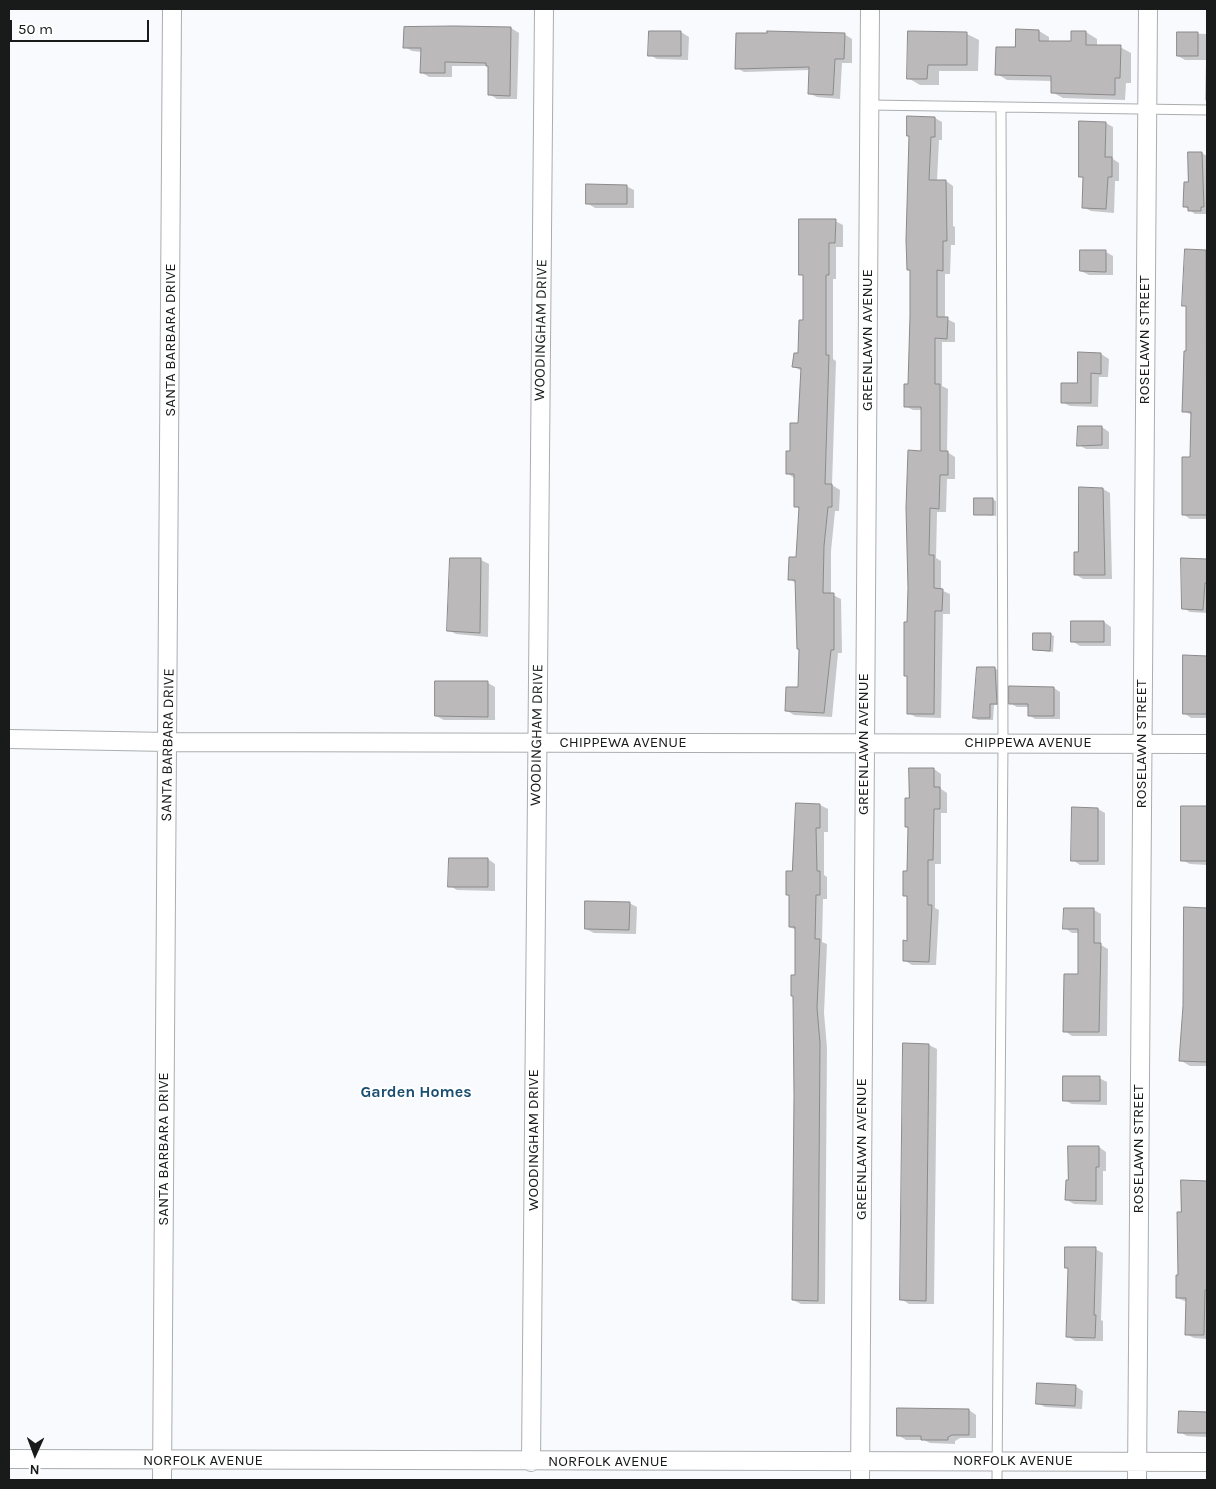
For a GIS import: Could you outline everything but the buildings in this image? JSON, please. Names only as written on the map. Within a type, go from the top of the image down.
[{"type":"street","name":"SANTA BARBARA DRIVE","points":[[162,1480],[172,9]]},
{"type":"street","name":"WOODINGHAM DRIVE","points":[[531,1462],[544,9]]},
{"type":"street","name":"GREENLAWN AVENUE","points":[[860,1480],[870,9]]},
{"type":"street","name":"ROSELAWN STREET","points":[[1137,1480],[1148,9]]},
{"type":"street","name":"CHIPPEWA AVENUE","points":[[9,739],[168,742],[1207,744]]},
{"type":"street","name":"NORFOLK AVENUE","points":[[9,1459],[531,1462],[860,1460],[1207,1462]]},
{"type":"lane","points":[[870,105],[1207,110]]},
{"type":"lane","points":[[997,1480],[1003,743],[1001,106]]},
{"type":"district","name":"Garden Homes","points":[[416,1092]]}]
